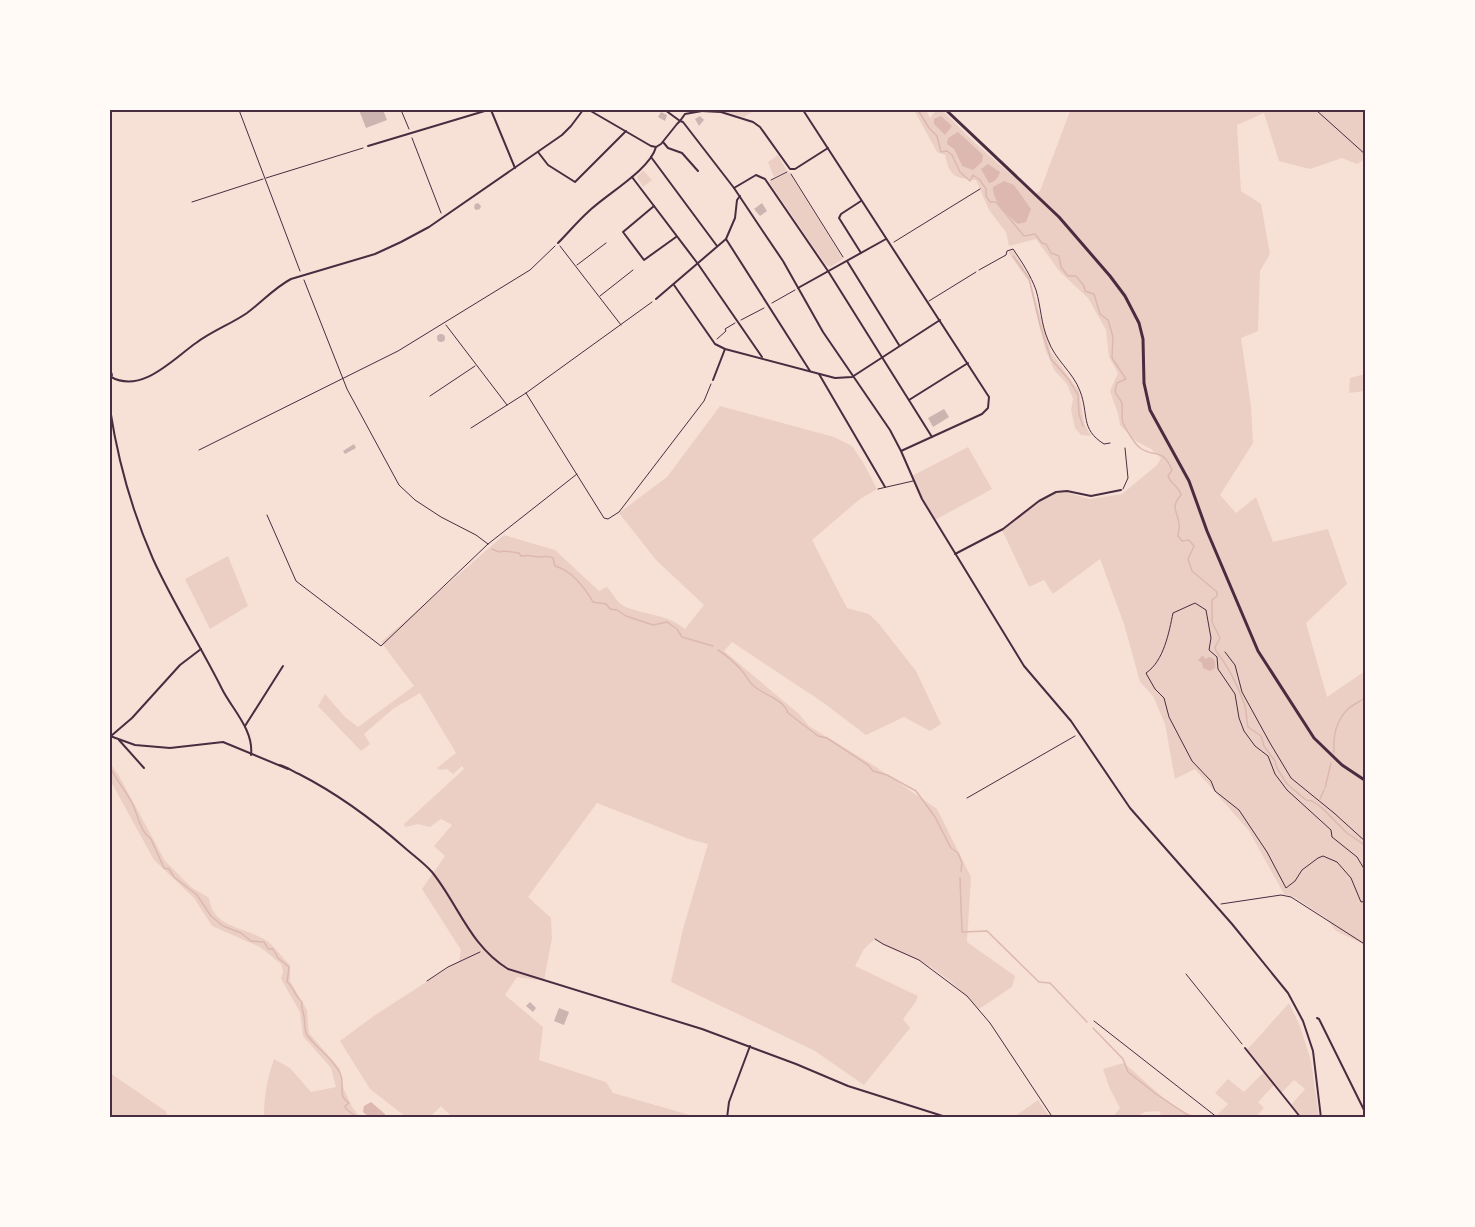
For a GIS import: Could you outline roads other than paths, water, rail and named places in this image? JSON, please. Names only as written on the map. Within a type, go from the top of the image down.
[{"type":"main road","points":[[946,110],[1059,217],[1125,297],[1139,323],[1143,339],[1144,383],[1150,410],[1189,480],[1210,541],[1258,651],[1314,738],[1342,765],[1365,782]]},
{"type":"street","points":[[368,146],[489,110],[514,168]]},
{"type":"street","points":[[110,369],[112,373],[110,378],[116,380],[131,381],[150,376],[162,370],[196,342],[245,314],[279,285],[291,279],[375,254],[420,232],[568,130],[584,110]]},
{"type":"street","points":[[589,110],[656,147]]},
{"type":"street","points":[[665,110],[686,125],[740,196],[783,261],[852,377],[890,430],[913,481],[1024,666],[1058,704],[1130,808],[1216,905],[1283,986],[1298,1012],[1313,1051],[1321,1118]]},
{"type":"street","points":[[558,243],[588,211],[632,177],[689,112],[702,110],[721,112],[753,122],[790,169],[795,169],[828,148]]},
{"type":"street","points":[[803,110],[989,397],[988,408],[982,414],[901,451]]},
{"type":"street","points":[[537,152],[548,165],[575,182],[626,131]]},
{"type":"street","points":[[663,142],[668,148],[682,153],[698,171]]},
{"type":"street","points":[[651,157],[717,246]]},
{"type":"street","points":[[734,188],[756,175],[762,176],[767,182],[828,271],[932,437]]},
{"type":"street","points":[[632,177],[698,264],[763,359]]},
{"type":"street","points":[[656,299],[726,239],[735,218],[737,200],[740,196]]},
{"type":"street","points":[[861,253],[839,218],[841,214],[862,201]]},
{"type":"street","points":[[654,206],[623,232],[644,260],[676,236]]},
{"type":"street","points":[[726,239],[810,372]]},
{"type":"street","points":[[797,288],[886,239]]},
{"type":"street","points":[[846,261],[899,346]]},
{"type":"street","points":[[674,285],[714,342],[725,349],[836,378],[852,377],[940,320]]},
{"type":"street","points":[[713,380],[725,349]]},
{"type":"street","points":[[909,400],[969,363]]},
{"type":"street","points":[[819,374],[885,487]]},
{"type":"street","points":[[110,409],[120,463],[135,513],[161,576],[225,695],[245,726],[251,755]]},
{"type":"street","points":[[955,554],[1003,529],[1038,501],[1056,492],[1067,491],[1091,496],[1121,490]]},
{"type":"street","points":[[201,649],[180,665],[132,718],[110,736],[142,746],[170,748],[223,742],[290,769],[329,789],[422,862],[441,884],[458,914],[485,950],[498,963],[518,973],[702,1029],[872,1095],[949,1118]]},
{"type":"street","points":[[245,726],[283,666]]},
{"type":"street","points":[[119,740],[144,768]]},
{"type":"street","points":[[1317,1018],[1365,1114]]},
{"type":"street","points":[[727,1118],[727,1110],[750,1046]]},
{"type":"street","points":[[1245,1048],[1301,1118]]},
{"type":"lane","points":[[928,302],[976,273]]},
{"type":"lane","points":[[1121,490],[1125,487],[1128,478],[1125,448]]},
{"type":"lane","points":[[878,489],[913,481]]},
{"type":"waterway","points":[[918,110],[937,136],[941,152],[947,151],[952,155],[960,172],[970,181],[973,175],[980,180],[990,202],[996,202],[1024,236],[1035,234],[1042,243],[1046,244],[1051,253],[1059,256],[1061,267],[1068,276],[1076,276],[1085,291],[1094,294],[1100,314],[1108,320],[1113,337],[1112,358],[1126,379],[1117,383],[1115,391],[1122,404],[1123,423],[1139,447],[1161,455],[1172,470],[1168,476],[1181,495],[1175,507],[1179,521],[1178,536],[1182,541],[1189,540],[1194,546],[1188,559],[1192,571],[1217,592],[1217,596],[1212,600],[1212,622],[1220,638],[1215,647],[1238,689],[1245,706],[1248,727],[1261,736],[1264,746],[1287,784],[1306,800],[1321,807],[1347,833],[1363,844],[1366,850]]},
{"type":"waterway","points":[[1013,256],[1029,278],[1051,359],[1069,380],[1078,395],[1079,414],[1083,426]]},
{"type":"waterway","points":[[492,549],[499,552],[519,553],[521,556],[551,557],[555,566],[567,571],[577,580],[593,602],[606,604],[610,609],[653,625],[667,622],[677,629],[682,637],[713,646]]},
{"type":"waterway","points":[[718,650],[738,666],[753,685],[782,704],[788,713],[818,736],[827,738],[868,765],[873,771],[887,775],[916,791],[935,817],[951,848],[958,853],[962,863],[961,871]]},
{"type":"waterway","points":[[1334,753],[1338,723],[1349,708],[1366,697]]},
{"type":"waterway","points":[[1325,788],[1331,763]]},
{"type":"waterway","points":[[110,767],[133,805],[142,828],[151,839],[164,868],[169,869],[174,877],[197,895],[211,916],[223,926],[241,933],[251,941],[264,942],[268,949],[273,949],[278,958],[289,967],[287,982],[302,1002],[306,1033],[340,1073],[342,1093],[349,1103],[345,1106],[346,1109],[358,1118]]},
{"type":"waterway","points":[[1320,799],[1324,790]]},
{"type":"waterway","points":[[1366,851],[1366,860]]},
{"type":"waterway","points":[[960,878],[962,932],[987,931],[1039,982],[1050,983],[1087,1022]]},
{"type":"waterway","points":[[1093,1028],[1123,1059],[1128,1072],[1192,1118]]}]
